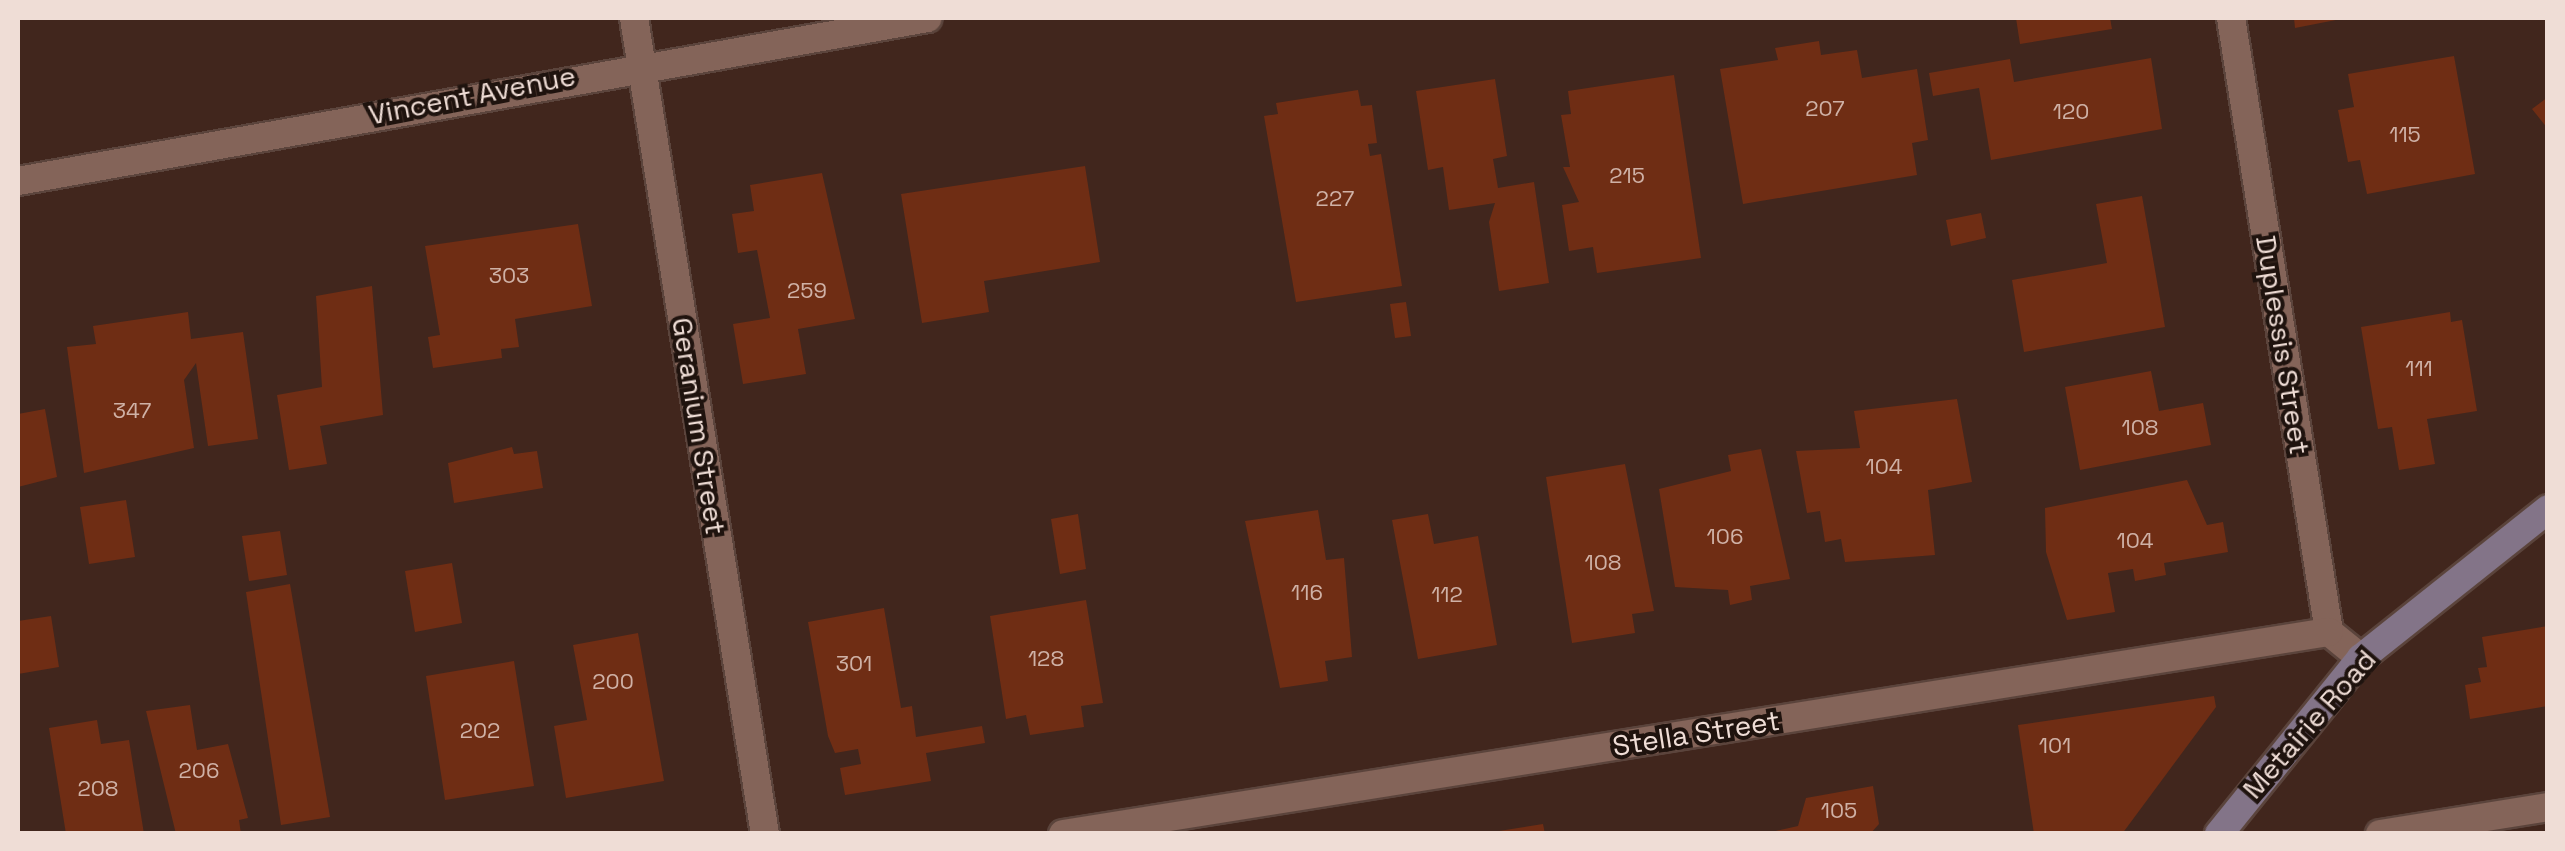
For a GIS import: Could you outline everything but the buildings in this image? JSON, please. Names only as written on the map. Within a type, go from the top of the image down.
[{"type":"main road","name":"Metairie Road","points":[[2219,834],[2361,658],[2548,509]]},
{"type":"street","name":"Geranium Street","points":[[634,18],[765,834]]},
{"type":"street","name":"Vincent Avenue","points":[[18,181],[641,64],[928,18]]},
{"type":"street","name":"Duplessis Street","points":[[2231,18],[2329,632]]},
{"type":"street","points":[[2329,632],[2361,658]]},
{"type":"street","name":"Stella Street","points":[[1064,834],[2329,632]]},
{"type":"street","points":[[2380,834],[2548,807]]}]
